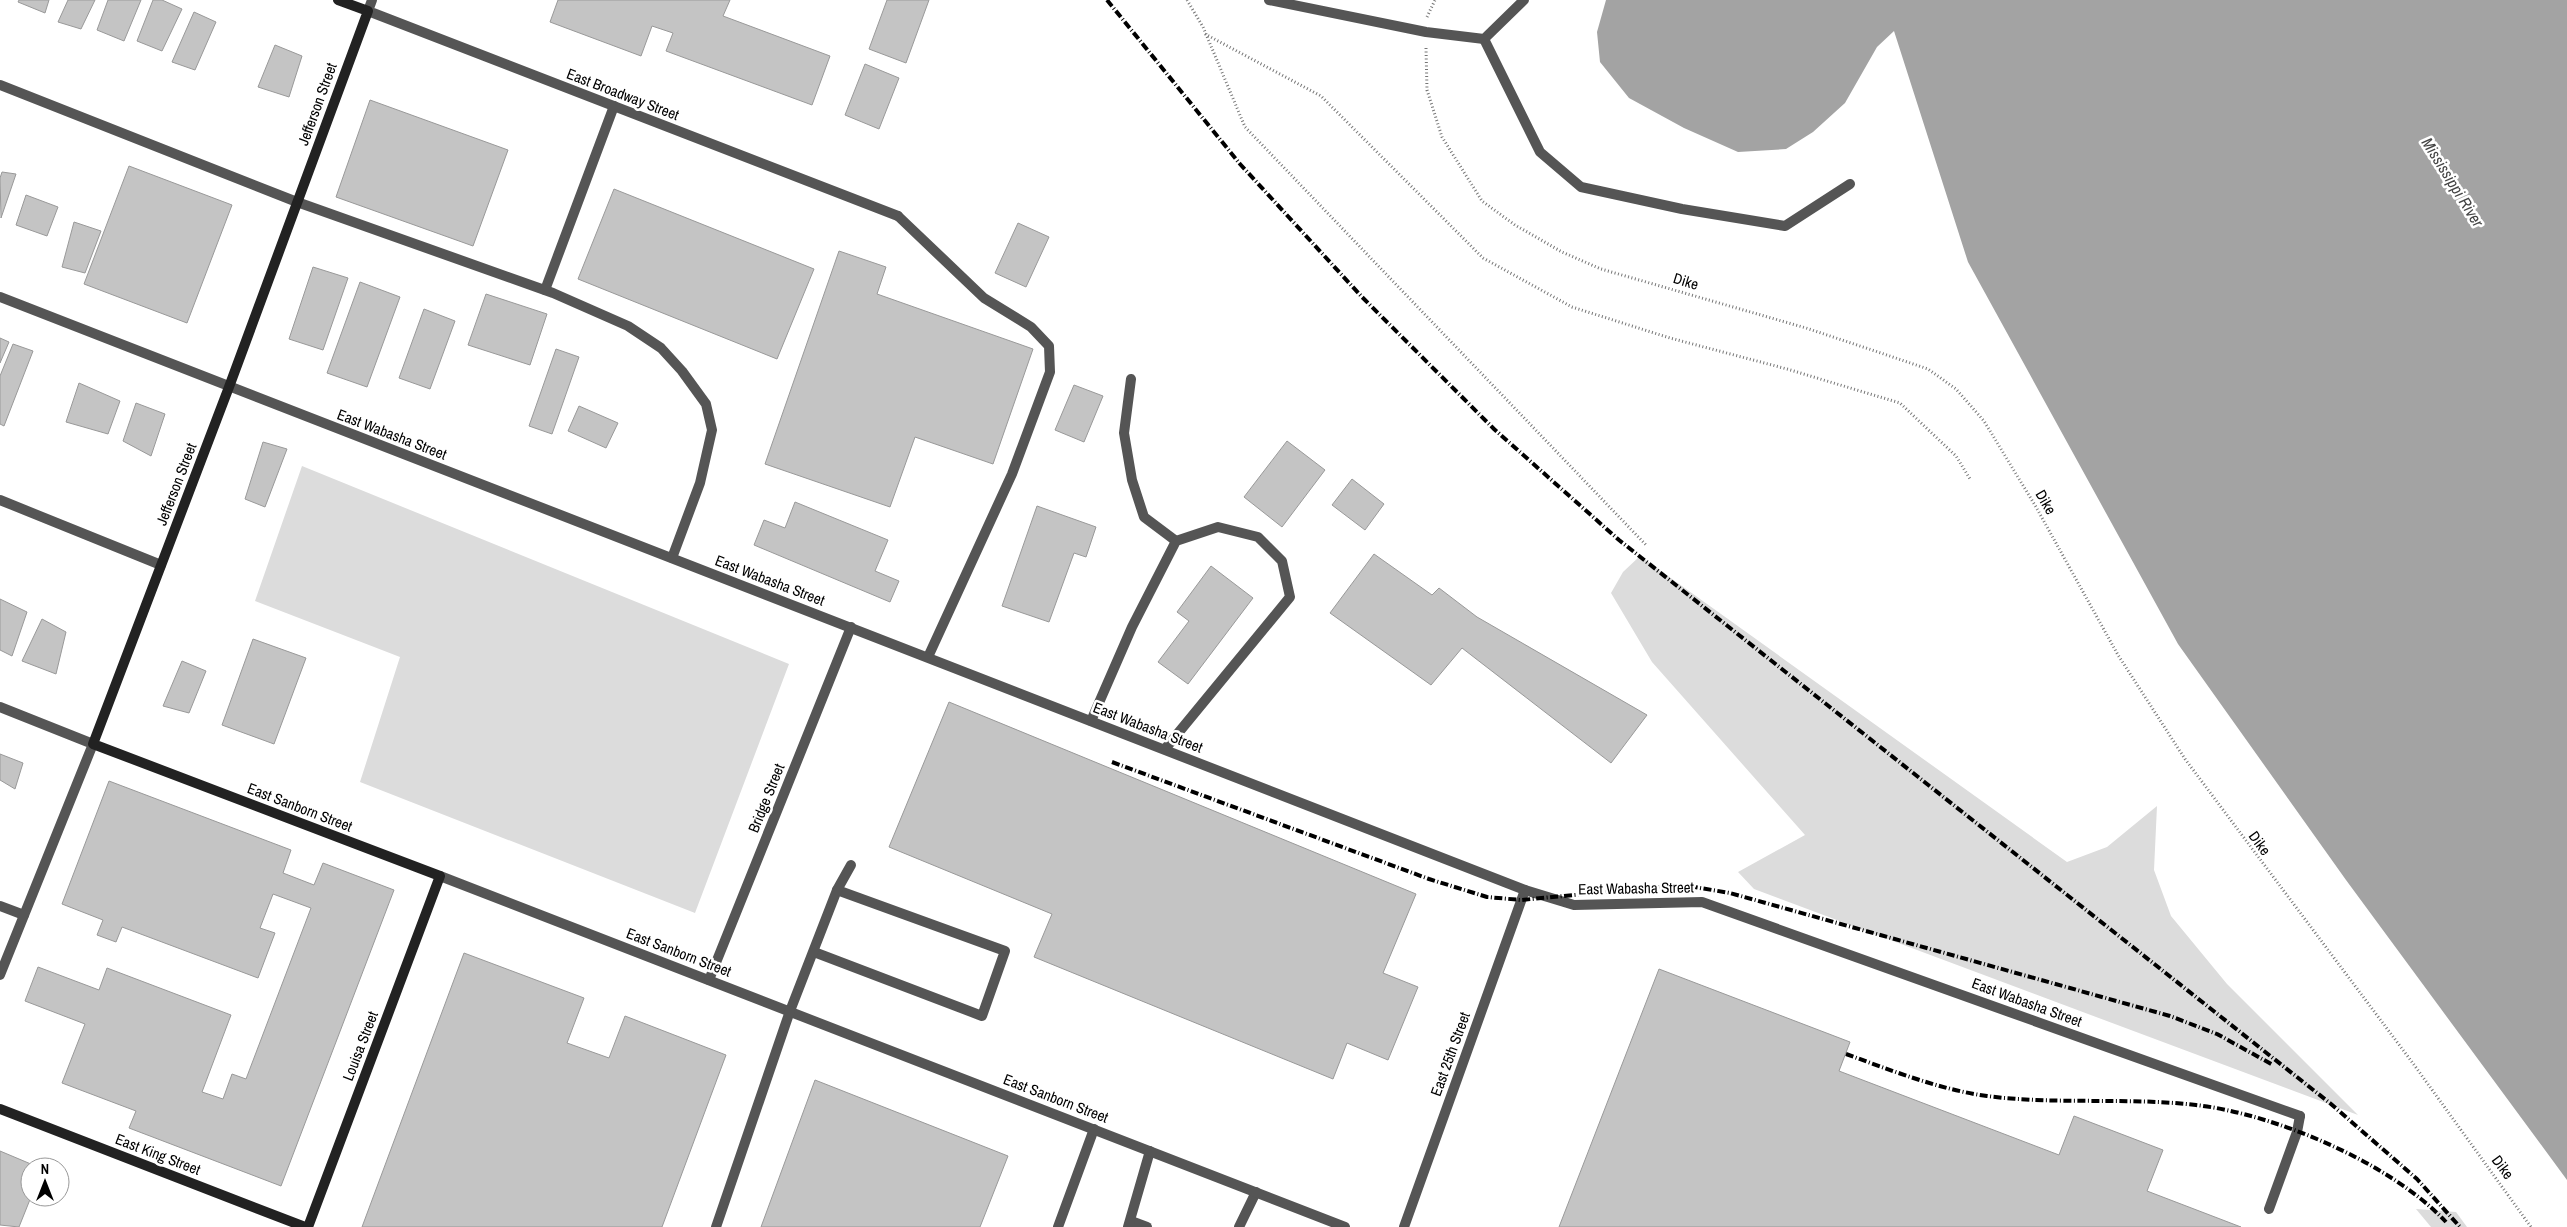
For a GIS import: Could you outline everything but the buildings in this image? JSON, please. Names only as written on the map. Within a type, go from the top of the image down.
[{"type":"street","name":"East Broadway Street","points":[[338,0],[898,216],[984,298],[1031,327],[1049,346],[1050,372],[1012,474],[928,657]]},
{"type":"street","name":"Jefferson Street","points":[[0,975],[93,744],[229,387],[372,0]]},
{"type":"street","points":[[1269,0],[1426,32],[1484,39]]},
{"type":"street","points":[[1484,39],[1524,0]]},
{"type":"street","points":[[1484,39],[1540,152],[1581,187],[1682,209],[1785,226],[1850,184]]},
{"type":"street","points":[[0,85],[297,202],[545,290],[628,326],[661,348],[682,371],[706,404],[712,430],[700,483],[672,558]]},
{"type":"street","points":[[545,290],[614,106]]},
{"type":"street","name":"East Wabasha Street","points":[[0,297],[1525,890],[1574,905],[1702,902],[2300,1116],[2297,1132],[2269,1209]]},
{"type":"street","points":[[1131,379],[1124,433],[1132,480],[1144,517],[1176,541]]},
{"type":"street","points":[[0,500],[161,565]]},
{"type":"street","points":[[1091,721],[1132,626],[1176,541],[1218,527],[1258,537],[1282,561],[1290,597],[1164,749]]},
{"type":"street","name":"Bridge Street","points":[[710,980],[851,627]]},
{"type":"street","name":"East Sanborn Street","points":[[0,707],[1346,1227]]},
{"type":"street","points":[[716,1227],[790,1011],[837,890],[851,865]]},
{"type":"street","name":"Louisa Street","points":[[306,1227],[440,876]]},
{"type":"street","points":[[814,952],[982,1016],[1006,951],[837,890]]},
{"type":"street","name":"East 25th Street","points":[[1404,1227],[1525,890]]},
{"type":"street","points":[[0,906],[24,916]]},
{"type":"street","name":"East King Street","points":[[0,1109],[306,1227]]},
{"type":"street","points":[[1058,1227],[1094,1129]]},
{"type":"street","points":[[1147,1227],[1130,1224],[1150,1151]]},
{"type":"street","points":[[1239,1227],[1256,1192]]},
{"type":"path","points":[[1188,0],[1205,34],[1245,127],[1646,546]]},
{"type":"path","name":"Dike","points":[[1435,0],[1427,14],[1427,90],[1442,137],[1482,201],[1515,225],[1562,252],[1602,270],[1806,328],[1854,344],[1928,369],[1956,389],[1984,421],[2036,507],[2118,655],[2185,759],[2412,1062],[2531,1227]]},
{"type":"path","points":[[1205,34],[1322,96],[1483,258],[1572,307],[1670,338],[1788,369],[1900,403],[1956,456],[1970,479]]},
{"type":"shaded area","points":[[302,466],[789,664],[695,913],[360,782],[400,657],[255,601]]},
{"type":"shaded area","points":[[1640,556],[2067,862],[2107,847],[2157,806],[2154,870],[2171,916],[2227,984],[2358,1115],[1754,889],[1738,872],[1805,835],[1652,662],[1611,593],[1623,572]]},
{"type":"shaded area","points":[[2416,1209],[2456,1212],[2467,1227],[2431,1227]]},
{"type":"water","name":"Mississippi River","points":[[1606,0],[2567,0],[2567,1180],[2346,880],[2178,644],[1968,262],[1894,31],[1877,47],[1845,103],[1813,132],[1786,149],[1738,152],[1684,128],[1629,98],[1600,62],[1597,32]]},
{"type":"railway","points":[[1107,0],[1240,164],[1362,297],[1494,429],[1619,540],[2331,1104],[2417,1179],[2460,1227]]},
{"type":"railway","points":[[1112,762],[1429,879],[1487,897],[1521,900],[1659,887],[1694,887],[1730,893],[2170,1016],[2217,1034],[2273,1065]]},
{"type":"railway","points":[[1846,1054],[1934,1084],[1987,1096],[2013,1099],[2144,1101],[2196,1105],[2227,1110],[2261,1119],[2295,1130],[2364,1161],[2423,1200],[2446,1222]]}]
